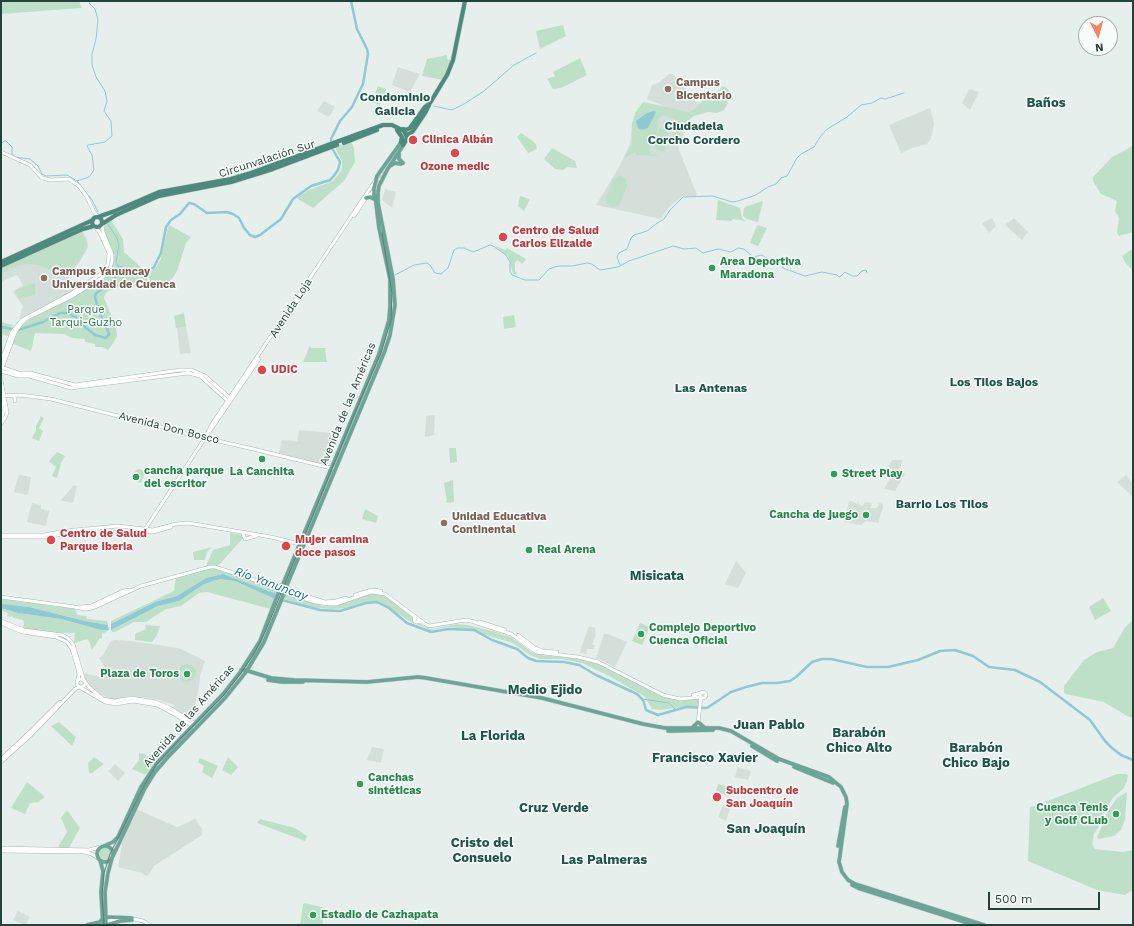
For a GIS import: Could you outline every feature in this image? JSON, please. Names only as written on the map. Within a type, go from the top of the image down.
[{"type":"highway","name":"Avenida de las Américas","points":[[411,130],[444,81],[453,60],[465,1]]},
{"type":"highway","name":"Circunvalación Sur","points":[[1,266],[82,229],[95,226],[99,227],[116,215],[159,196],[231,182],[329,147],[383,125],[392,125],[399,129],[411,130]]},
{"type":"highway","points":[[399,129],[404,131],[406,135]]},
{"type":"highway","points":[[399,129],[402,137],[402,143]]},
{"type":"highway","points":[[402,143],[407,137],[406,135],[410,134],[411,130]]},
{"type":"highway","name":"Circunvalación Sur","points":[[1,262],[93,219],[159,192],[231,179],[329,147]]},
{"type":"highway","points":[[98,217],[102,219],[102,224]]},
{"type":"highway","points":[[93,219],[92,223],[95,226]]},
{"type":"main road","name":"Avenida de las Américas","points":[[391,278],[379,223],[375,195],[376,178],[411,130]]},
{"type":"main road","name":"Avenida de las Américas","points":[[102,847],[113,842],[118,837],[147,777],[157,763],[224,693],[241,670],[252,654],[282,593],[300,544],[387,344],[394,319],[395,305],[377,197],[378,185],[400,150],[402,143]]},
{"type":"main road","points":[[389,166],[393,164],[402,164],[399,159],[400,150]]},
{"type":"main road","points":[[1,152],[30,165],[42,178],[50,180],[69,179],[79,186],[98,217]]},
{"type":"main road","points":[[378,185],[383,167]]},
{"type":"main road","name":"Avenida Loja","points":[[145,530],[376,178]]},
{"type":"main road","name":"Avenida Loja","points":[[230,400],[366,198],[375,195],[378,185]]},
{"type":"main road","name":"Avenida de las Américas","points":[[375,195],[384,232]]},
{"type":"main road","points":[[366,198],[375,195]]},
{"type":"main road","points":[[93,219],[94,212]]},
{"type":"main road","points":[[17,327],[26,319],[71,297],[107,273],[111,266],[112,257],[102,224]]},
{"type":"main road","points":[[1,362],[20,319],[72,293],[101,274],[106,269],[109,261],[109,254],[101,234],[95,226]]},
{"type":"main road","points":[[14,333],[1,369],[18,376],[29,376],[71,388],[188,373],[200,376],[230,400]]},
{"type":"main road","points":[[1,380],[4,410],[1,420]]},
{"type":"main road","points":[[12,395],[15,397],[15,401]]},
{"type":"main road","points":[[1,424],[7,412],[2,396]]},
{"type":"main road","name":"Avenida Don Bosco","points":[[2,396],[33,396],[56,400],[205,438],[333,468]]},
{"type":"main road","name":"Avenida de las Américas","points":[[282,593],[333,468]]},
{"type":"main road","points":[[145,530],[188,523],[270,536],[300,544]]},
{"type":"main road","points":[[1,536],[44,535],[65,531],[118,526],[158,531],[176,526],[188,525],[300,544]]},
{"type":"main road","points":[[1,597],[74,607],[91,606],[123,591],[210,567],[215,567],[272,586],[282,593],[315,602],[336,604],[363,594],[375,592],[385,594],[391,597],[424,624],[432,626],[466,620],[471,621],[511,634],[536,652],[594,660],[663,695],[680,699],[702,696]]},
{"type":"main road","points":[[272,586],[285,585],[293,592],[325,602],[336,601],[372,590],[386,592],[429,624],[462,619],[472,619],[492,624],[512,632],[539,650],[591,657],[599,660],[663,693],[677,696],[702,696]]},
{"type":"main road","name":"Avenida de las Américas","points":[[104,923],[105,892],[113,856],[145,788],[155,773],[194,725],[225,698],[246,671],[267,634],[278,601]]},
{"type":"main road","points":[[1,622],[21,630],[62,635],[68,638],[73,644],[79,667],[85,682],[103,699],[114,701],[132,698],[156,702],[170,708],[194,725]]},
{"type":"main road","points":[[265,628],[267,634]]},
{"type":"main road","points":[[66,697],[77,682],[79,667]]},
{"type":"main road","points":[[241,670],[271,678],[294,680],[366,682],[418,677],[426,678],[542,698],[643,724],[665,728],[692,728],[730,733],[742,739],[772,759],[826,779],[838,787],[843,797],[845,807],[837,862],[839,870],[845,879],[853,886],[984,925]]},
{"type":"main road","points":[[246,671],[271,681],[282,682],[366,684],[422,679],[548,702],[655,729],[674,731],[705,727],[731,731],[775,757],[829,777],[838,783],[845,794],[847,804],[839,858],[842,872],[845,877],[853,883],[877,893],[974,925]]},
{"type":"main road","points":[[77,682],[80,680],[85,682]]},
{"type":"main road","points":[[77,682],[80,687],[105,702],[116,704],[133,701],[157,705],[194,725]]},
{"type":"main road","points":[[1,760],[30,736],[76,688],[84,686],[85,682]]},
{"type":"main road","points":[[698,729],[702,696]]},
{"type":"main road","points":[[692,728],[698,722]]},
{"type":"main road","points":[[698,722],[705,727]]},
{"type":"main road","points":[[102,847],[97,852],[103,872],[101,892],[104,923]]},
{"type":"main road","points":[[102,847],[111,848],[113,856],[107,862],[84,852],[1,849],[89,850],[102,847]]},
{"type":"main road","points":[[87,925],[100,922],[104,923],[132,919],[147,925]]},
{"type":"main road","points":[[91,925],[132,919],[150,925]]},
{"type":"shaded area","points":[[398,67],[420,74],[410,92],[392,85]]},
{"type":"shaded area","name":"Campus Bicentario","points":[[669,74],[673,74],[696,102],[701,103],[690,112],[666,107],[647,99],[652,85],[658,83]]},
{"type":"shaded area","points":[[969,89],[979,92],[970,110],[962,103]]},
{"type":"shaded area","points":[[324,101],[335,107],[329,117],[317,111]]},
{"type":"shaded area","points":[[638,108],[656,108],[685,119],[684,144],[678,147],[697,195],[682,196],[668,208],[661,219],[596,205],[619,167],[630,144],[632,124]]},
{"type":"shaded area","points":[[930,108],[934,123],[931,139],[927,144],[901,153],[889,125]]},
{"type":"shaded area","points":[[385,189],[396,192],[392,208],[382,200]]},
{"type":"shaded area","points":[[992,218],[996,226],[989,233],[982,223]]},
{"type":"shaded area","points":[[1014,218],[1028,232],[1022,240],[1005,225]]},
{"type":"shaded area","name":"Campus Yanuncay Universidad de Cuenca","points":[[82,231],[87,239],[88,247],[79,263],[71,272],[68,281],[70,286],[76,289],[19,319],[23,306],[13,292],[23,285],[17,275],[3,281],[1,285],[1,266]]},
{"type":"shaded area","points":[[186,327],[191,353],[180,354],[177,328]]},
{"type":"shaded area","points":[[435,415],[434,435],[425,437],[426,416]]},
{"type":"shaded area","points":[[299,430],[334,433],[328,466],[279,453],[282,440],[297,441]]},
{"type":"shaded area","points":[[892,460],[903,460],[899,471],[905,474],[895,491],[884,489],[895,470],[888,467]]},
{"type":"shaded area","points":[[19,475],[31,477],[28,495],[14,492]]},
{"type":"shaded area","points":[[1126,475],[1133,484],[1133,494],[1131,495],[1117,482]]},
{"type":"shaded area","points":[[74,485],[77,486],[73,503],[62,501],[61,500]]},
{"type":"shaded area","points":[[859,500],[858,504],[863,506],[865,502],[872,503],[871,508],[877,508],[879,503],[883,504],[878,523],[866,521],[861,525],[844,522],[849,502],[852,501],[857,504]]},
{"type":"shaded area","points":[[32,503],[41,505],[41,509],[49,511],[46,526],[27,522]]},
{"type":"shaded area","points":[[736,561],[746,573],[738,588],[725,584]]},
{"type":"shaded area","points":[[589,626],[595,628],[596,634],[592,644],[595,645],[593,649],[587,649],[586,654],[581,653],[580,651]]},
{"type":"shaded area","points":[[604,634],[608,634],[627,642],[615,667],[596,658]]},
{"type":"shaded area","points":[[115,640],[181,649],[205,661],[200,676],[192,720],[175,709],[174,705],[159,700],[129,696],[110,699],[93,690],[84,678],[85,673],[100,677],[104,666],[99,658],[103,655],[111,641]]},
{"type":"shaded area","points":[[372,747],[384,749],[381,763],[367,760]]},
{"type":"shaded area","points":[[115,764],[125,773],[118,781],[108,771]]},
{"type":"shaded area","points":[[738,767],[751,771],[748,780],[735,777]]},
{"type":"shaded area","points":[[723,805],[731,806],[726,821],[718,817]]},
{"type":"shaded area","points":[[136,809],[177,827],[195,818],[202,829],[202,835],[154,866],[148,876],[118,867],[123,839]]},
{"type":"shaded area","points":[[18,911],[30,917],[25,925],[13,920]]},
{"type":"green space","points":[[1,1],[79,1],[82,8],[1,14]]},
{"type":"green space","points":[[563,25],[566,36],[540,49],[536,31]]},
{"type":"green space","points":[[447,55],[447,59],[451,60],[443,80],[422,76],[427,59]]},
{"type":"green space","points":[[580,58],[587,75],[561,88],[553,89],[547,79],[555,76],[553,72]]},
{"type":"green space","points":[[378,86],[386,89],[380,105],[372,102]]},
{"type":"green space","points":[[722,86],[727,88],[730,92],[727,105],[724,110],[717,113],[708,112],[694,116],[690,119],[677,142],[671,142],[678,121],[663,115],[658,119],[657,134],[651,142],[650,147],[650,154],[658,155],[635,155],[636,152],[624,158],[632,144],[632,124],[635,113],[643,102],[690,112],[706,98],[705,96],[720,90]]},
{"type":"green space","points":[[659,128],[670,131],[664,151],[654,149]]},
{"type":"green space","points":[[521,133],[536,144],[537,149],[528,153],[517,137]]},
{"type":"green space","points":[[351,141],[354,148],[355,162],[344,181],[313,208],[298,199],[298,197],[309,190],[333,181],[341,171],[342,166],[342,161],[335,147]]},
{"type":"green space","points":[[1133,146],[1133,232],[1119,236],[1117,233],[1119,218],[1115,211],[1117,201],[1101,194],[1093,181],[1093,177],[1112,157]]},
{"type":"green space","points":[[552,148],[575,161],[577,168],[568,167],[563,170],[555,169],[544,159]]},
{"type":"green space","points":[[618,176],[622,176],[626,179],[627,186],[620,204],[612,207],[607,204],[606,198],[613,179]]},
{"type":"green space","points":[[520,196],[530,199],[524,211],[518,206]]},
{"type":"green space","points":[[718,200],[740,208],[742,218],[746,221],[732,219],[732,221],[716,220]]},
{"type":"green space","points":[[763,201],[758,222],[746,219],[743,216],[744,208]]},
{"type":"green space","name":"Parque Tarqui-Guzho","points":[[111,220],[123,239],[124,252],[145,271],[148,281],[126,285],[108,291],[105,294],[104,298],[116,327],[117,336],[108,350],[102,347],[95,347],[95,344],[85,342],[85,339],[72,338],[64,334],[35,333],[31,351],[11,343],[22,326],[30,319],[72,298],[107,276],[112,267],[113,259],[104,229],[106,223]]},
{"type":"green space","points":[[169,225],[191,237],[186,243],[177,271],[172,279],[163,286],[158,280],[150,281],[148,273],[156,267],[161,259]]},
{"type":"green space","points":[[757,225],[767,228],[758,246],[750,243]]},
{"type":"green space","points":[[82,232],[87,243],[86,251],[76,265],[63,273],[57,273],[38,265],[28,264],[17,266],[1,273],[1,267]]},
{"type":"green space","points":[[496,246],[505,250],[507,248],[526,259],[522,264],[517,260],[515,263],[516,275],[513,274],[508,256]]},
{"type":"green space","points":[[1133,248],[1133,269],[1132,270],[1122,256]]},
{"type":"green space","points":[[35,283],[35,295],[19,299],[15,290]]},
{"type":"green space","points":[[184,313],[186,327],[176,328],[174,316]]},
{"type":"green space","points":[[514,315],[516,327],[504,329],[503,317]]},
{"type":"green space","points":[[1,322],[13,325],[8,336],[1,334]]},
{"type":"green space","points":[[310,345],[311,348],[326,348],[327,362],[303,362]]},
{"type":"green space","points":[[41,416],[44,418],[39,428],[43,431],[39,441],[32,438]]},
{"type":"green space","points":[[449,448],[456,448],[457,462],[450,463]]},
{"type":"green space","points":[[57,452],[65,456],[61,463],[57,478],[52,476],[56,467],[49,461]]},
{"type":"green space","points":[[140,469],[145,472],[141,483],[132,479],[136,470]]},
{"type":"green space","points":[[453,480],[454,502],[447,503],[444,483]]},
{"type":"green space","points":[[365,509],[378,516],[376,523],[362,519]]},
{"type":"green space","points":[[230,533],[243,535],[243,538],[219,565],[206,566],[213,550],[230,545]]},
{"type":"green space","points":[[212,547],[207,552],[205,560],[194,560],[193,552]]},
{"type":"green space","points":[[212,568],[275,588],[278,592],[277,594],[223,574],[206,578],[177,596],[155,602],[111,624],[111,621],[174,591],[176,577]]},
{"type":"green space","points":[[220,579],[235,581],[275,599],[271,609],[207,592],[199,593],[181,606],[166,609],[146,622],[134,622],[115,632],[112,632],[111,630],[158,606],[179,601],[204,584]]},
{"type":"green space","points":[[368,594],[386,596],[423,626],[431,629],[457,624],[493,631],[511,637],[533,653],[591,660],[661,695],[671,698],[699,698],[698,706],[661,710],[652,709],[644,696],[609,676],[582,663],[562,659],[540,659],[530,655],[513,643],[465,629],[449,627],[430,630],[411,622],[378,601],[360,603],[345,608],[332,609],[316,608],[284,599],[285,596],[288,595],[323,606],[340,604]]},
{"type":"green space","points":[[1103,598],[1111,611],[1095,620],[1089,607]]},
{"type":"green space","points":[[1,599],[75,609],[77,615],[86,616],[87,619],[107,621],[108,625],[85,621],[29,607],[5,605],[1,604]]},
{"type":"green space","points":[[1,608],[18,613],[61,619],[109,630],[102,634],[102,639],[100,638],[92,650],[87,639],[74,643],[75,633],[42,632],[23,629],[23,620],[13,618],[12,616],[7,616],[8,613],[1,610]]},
{"type":"green space","points":[[1133,619],[1133,718],[1104,702],[1065,694],[1064,686],[1084,660],[1097,652],[1113,648],[1124,629]]},
{"type":"green space","name":"Complejo Deportivo Cuenca Oficial","points":[[640,623],[650,627],[642,645],[632,641]]},
{"type":"green space","points":[[145,625],[160,626],[157,635],[152,642],[135,640],[135,634],[146,629]]},
{"type":"green space","name":"Plaza de Toros","points":[[187,664],[193,667],[196,673],[193,679],[187,682],[181,679],[178,673],[181,667]]},
{"type":"green space","points":[[59,722],[76,737],[72,746],[51,726]]},
{"type":"green space","points":[[139,753],[144,754],[156,763],[146,775],[132,769],[139,760]]},
{"type":"green space","points":[[94,757],[104,764],[92,773],[89,773],[88,763]]},
{"type":"green space","points":[[228,757],[238,767],[231,775],[222,770]]},
{"type":"green space","points":[[200,758],[218,766],[212,778],[202,772],[204,766],[198,762]]},
{"type":"green space","name":"Cuenca Tenis y Golf CLub","points":[[1117,774],[1128,775],[1127,781],[1124,788],[1113,798],[1103,814],[1102,822],[1094,834],[1092,844],[1095,849],[1123,852],[1133,850],[1133,890],[1125,895],[1097,890],[1028,861],[1030,807]]},
{"type":"green space","points":[[27,782],[45,797],[38,802],[30,803],[25,814],[11,808]]},
{"type":"green space","points":[[718,784],[730,787],[732,789],[729,796],[716,792]]},
{"type":"green space","name":"Cuenca Tenis y Golf CLub","points":[[1127,792],[1125,819],[1121,830],[1114,836],[1099,839],[1097,838],[1108,811],[1117,798]]},
{"type":"green space","points":[[67,810],[80,828],[69,848],[59,848],[59,845],[67,832],[61,818]]},
{"type":"green space","points":[[260,819],[295,828],[307,836],[305,841],[257,823]]},
{"type":"green space","points":[[103,848],[107,848],[111,854],[107,860],[103,860],[99,856],[99,852]]},
{"type":"green space","name":"Estadio de Cazhapata","points":[[305,903],[325,908],[322,925],[300,925],[303,904]]},
{"type":"water","points":[[654,111],[656,112],[648,128],[642,130],[638,128],[636,121],[647,113]]},
{"type":"water","points":[[223,574],[277,594],[275,599],[235,581],[220,579],[204,584],[179,601],[158,606],[111,630],[111,624],[155,602],[177,596],[206,578]]},
{"type":"water","points":[[1,604],[29,607],[85,621],[108,625],[109,630],[102,630],[61,619],[18,613],[1,608]]},
{"type":"waterway","points":[[77,181],[89,177],[94,170],[92,155],[87,146],[105,142],[112,136],[111,121],[104,111],[107,101],[105,91],[96,77],[92,65],[92,54],[96,39],[98,20],[95,9],[89,1]]},
{"type":"waterway","points":[[1,327],[18,330],[43,322],[60,313],[68,313],[77,318],[95,335],[106,338],[109,334],[99,312],[95,297],[96,293],[113,283],[119,267],[144,273],[154,267],[161,253],[166,227],[171,220],[180,214],[189,203],[194,204],[207,213],[227,212],[233,214],[239,218],[244,228],[250,235],[255,237],[260,235],[281,219],[293,199],[311,186],[330,180],[338,170],[340,162],[332,148],[331,139],[340,121],[352,107],[363,84],[368,54],[357,29],[351,1]]},
{"type":"waterway","points":[[434,106],[452,110],[464,104],[484,91],[514,65],[536,53]]},
{"type":"waterway","points":[[620,265],[617,257],[619,253],[627,249],[631,238],[634,235],[647,231],[664,219],[670,210],[683,197],[713,196],[732,202],[756,195],[768,187],[776,184],[781,178],[787,176],[797,158],[814,147],[826,130],[847,117],[861,105],[872,103],[881,98],[885,99],[904,93]]},
{"type":"waterway","points":[[1,144],[6,141],[12,147],[12,154],[15,157],[30,159],[38,166],[42,174],[46,176],[67,175],[77,181],[92,200],[98,212]]},
{"type":"waterway","points":[[107,223],[117,238],[119,245],[116,262],[119,267]]},
{"type":"waterway","points":[[393,276],[414,265],[427,263],[435,273],[441,274],[448,268],[454,250],[457,248],[464,248],[473,252],[490,245],[506,255],[510,262],[510,271],[512,275],[525,280],[539,280],[549,269],[558,266],[572,266],[587,263],[592,264],[600,270],[618,267],[629,261],[673,246],[684,249],[696,248],[703,253],[718,249],[731,252],[738,248],[744,249],[753,257],[762,255],[775,264],[781,262],[783,264],[783,268],[805,276],[822,272],[837,275],[839,277],[845,272],[852,276],[857,276],[862,271],[866,270],[867,273]]},
{"type":"waterway","name":"Río Yanuncay","points":[[275,596],[282,600],[320,610],[340,611],[366,603],[377,602],[389,608],[407,623],[431,632],[448,629],[474,630],[492,640],[517,649],[528,658],[536,661],[564,662],[579,665],[596,675],[637,694],[643,700],[646,710],[658,715],[686,707],[707,708],[731,692],[746,687],[762,683],[790,681],[812,662],[822,659],[831,659],[867,667],[888,667],[918,660],[940,651],[955,650],[973,656],[989,667],[1015,670],[1040,682],[1090,720],[1112,748],[1121,755],[1133,760]]},
{"type":"waterway","name":"Río Yanuncay","points":[[9,607],[34,612]]},
{"type":"waterway","name":"Río Yanuncay","points":[[642,699],[669,703],[675,709]]},
{"type":"tunnel","points":[[375,194],[381,175],[393,157]]},
{"type":"tram line","points":[[104,925],[102,894],[104,873],[110,854],[156,765],[223,696],[254,654],[266,630],[361,398],[381,353],[391,320],[392,293],[382,233]]},
{"type":"place","name":"Campus Bicentario","points":[[668,89]]},
{"type":"place","name":"Clinica Albán","points":[[413,140]]},
{"type":"place","name":"Ozone medic","points":[[455,153]]},
{"type":"place","name":"Centro de Salud Carlos Elizalde","points":[[503,237]]},
{"type":"place","name":"Area Deportiva Maradona","points":[[712,268]]},
{"type":"place","name":"Campus Yanuncay Universidad de Cuenca","points":[[44,278]]},
{"type":"place","name":"UDIC","points":[[262,370]]},
{"type":"place","name":"La Canchita","points":[[262,459]]},
{"type":"place","name":"Street Play","points":[[834,474]]},
{"type":"place","name":"cancha parque del escritor","points":[[136,477]]},
{"type":"place","name":"Cancha de juego","points":[[866,515]]},
{"type":"place","name":"Unidad Educativa Continental","points":[[444,523]]},
{"type":"place","name":"Centro de Salud Parque Iberia","points":[[51,540]]},
{"type":"place","name":"Mujer camina doce pasos","points":[[286,546]]},
{"type":"place","name":"Real Arena","points":[[529,550]]},
{"type":"place","name":"Complejo Deportivo Cuenca Oficial","points":[[641,634]]},
{"type":"place","name":"Plaza de Toros","points":[[187,674]]},
{"type":"place","name":"Canchas sintéticas","points":[[360,784]]},
{"type":"place","name":"Subcentro de San Joaquín","points":[[717,797]]},
{"type":"place","name":"Cuenca Tenis y Golf CLub","points":[[1116,814]]},
{"type":"place","name":"Estadio de Cazhapata","points":[[313,915]]},
{"type":"district","name":"Baños","points":[[1046,103]]},
{"type":"district","name":"Condominio Galicia","points":[[395,104]]},
{"type":"district","name":"Ciudadela Corcho Cordero","points":[[694,133]]},
{"type":"district","name":"Los Tilos Bajos","points":[[994,382]]},
{"type":"district","name":"Las Antenas","points":[[711,388]]},
{"type":"district","name":"Barrio Los Tilos","points":[[942,504]]},
{"type":"district","name":"Misicata","points":[[657,576]]},
{"type":"district","name":"Medio Ejido","points":[[545,690]]},
{"type":"district","name":"Juan Pablo","points":[[769,725]]},
{"type":"district","name":"La Florida","points":[[493,736]]},
{"type":"district","name":"Barabón Chico Alto","points":[[859,740]]},
{"type":"district","name":"Barabón Chico Bajo","points":[[976,756]]},
{"type":"district","name":"Francisco Xavier","points":[[705,758]]},
{"type":"district","name":"Cruz Verde","points":[[554,808]]},
{"type":"district","name":"San Joaquín","points":[[766,829]]},
{"type":"district","name":"Cristo del Consuelo","points":[[482,850]]},
{"type":"district","name":"Las Palmeras","points":[[604,860]]}]
